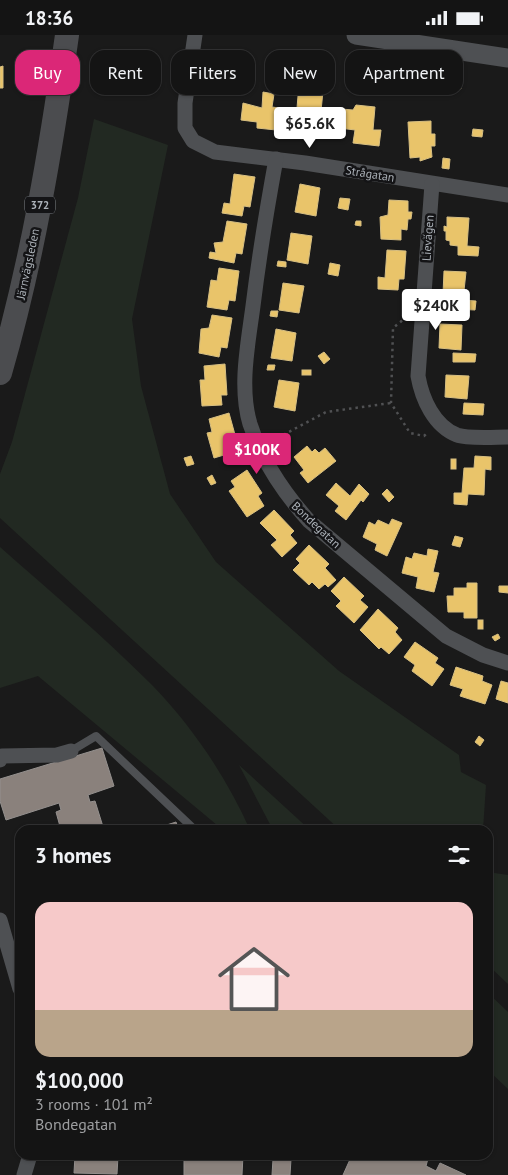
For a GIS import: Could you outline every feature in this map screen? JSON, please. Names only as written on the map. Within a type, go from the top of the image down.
[{"type":"main road","name":"Järnvägsleden","points":[[0,373],[28,264],[51,144],[67,35]]},
{"type":"street","name":"Strågatan","points":[[195,35],[185,103],[186,128],[193,141],[216,152],[276,159],[508,195]]},
{"type":"street","points":[[356,35],[508,59]]},
{"type":"street","name":"Bondegatan","points":[[276,159],[256,281],[245,371],[250,423],[260,447],[290,500],[309,521],[446,636],[483,655],[508,663]]},
{"type":"street","name":"Lievägen","points":[[432,184],[418,377],[420,391],[440,423],[458,435],[508,437]]},
{"type":"street","points":[[0,759],[2,756],[57,755],[71,751]]},
{"type":"street","points":[[0,920],[15,972]]},
{"type":"street","points":[[24,1175],[28,1160]]},
{"type":"lane","points":[[71,751],[96,736],[190,825]]},
{"type":"path","points":[[422,320],[404,319],[393,328],[390,403],[410,433],[424,436],[440,423]]},
{"type":"path","points":[[260,447],[326,412],[390,403]]},
{"type":"shaded area","points":[[94,119],[168,145],[132,319],[141,386],[170,494],[216,562],[339,671],[459,755],[461,772],[486,785],[483,825],[335,825],[0,518],[0,474],[12,442],[78,198]]},
{"type":"shaded area","points":[[0,547],[115,650],[167,701],[207,753],[231,791],[248,825],[217,825],[38,676],[0,688]]},
{"type":"shaded area","points":[[239,765],[305,825],[270,825]]},
{"type":"shaded area","points":[[493,873],[508,875],[508,984],[493,970]]},
{"type":"shaded area","points":[[493,998],[508,1012],[508,1089],[493,1075]]},
{"type":"building: Homes","points":[[3,66],[3,88],[0,88],[0,67]]},
{"type":"building: Homes","points":[[263,92],[265,95],[274,95],[272,107],[279,108],[276,130],[257,128],[257,122],[241,120],[243,103],[262,108]]},
{"type":"building: Homes","points":[[323,95],[320,121],[323,121],[322,125],[329,125],[328,137],[303,135],[304,121],[296,120],[298,96]]},
{"type":"building: Homes","points":[[356,105],[375,107],[373,130],[381,130],[379,146],[353,143],[355,130],[339,128],[341,109],[353,110]]},
{"type":"building: Homes","points":[[431,121],[431,134],[435,134],[435,146],[431,146],[432,157],[420,161],[420,157],[410,158],[408,122]]},
{"type":"building: Homes","points":[[473,129],[483,130],[482,137],[472,136]]},
{"type":"building: Homes","points":[[443,158],[450,159],[449,169],[442,168]]},
{"type":"building: Homes","points":[[234,174],[255,177],[250,207],[244,206],[242,216],[222,213],[224,203],[230,204]]},
{"type":"building: Homes","points":[[300,184],[320,188],[316,216],[295,212]]},
{"type":"building: Homes","points":[[340,198],[350,199],[348,210],[338,208]]},
{"type":"building: Homes","points":[[389,200],[408,201],[408,212],[412,212],[411,219],[408,219],[407,230],[401,229],[401,240],[381,239],[380,217],[388,215]]},
{"type":"building: Homes","points":[[447,217],[469,218],[467,246],[479,247],[478,256],[458,255],[458,246],[450,245],[450,241],[446,240],[444,226],[447,227]]},
{"type":"building: Homes","points":[[227,221],[247,224],[242,254],[236,253],[234,263],[209,258],[210,252],[216,253],[214,243],[223,242]]},
{"type":"building: Homes","points":[[356,221],[361,221],[361,226],[355,225]]},
{"type":"building: Homes","points":[[291,233],[312,236],[308,264],[287,260]]},
{"type":"building: Homes","points":[[387,250],[406,251],[404,279],[399,279],[398,290],[378,289],[378,277],[385,278]]},
{"type":"building: Homes","points":[[278,261],[286,262],[286,267],[277,266]]},
{"type":"building: Homes","points":[[330,263],[340,265],[338,276],[328,274]]},
{"type":"building: Homes","points":[[219,268],[239,271],[235,301],[229,300],[227,310],[207,307],[211,280],[217,281]]},
{"type":"building: Homes","points":[[444,271],[466,272],[463,300],[476,301],[475,310],[455,309],[456,295],[443,294]]},
{"type":"building: Homes","points":[[283,283],[304,286],[299,313],[279,310]]},
{"type":"building: Homes","points":[[271,311],[278,311],[277,317],[270,316]]},
{"type":"building: Homes","points":[[212,315],[232,318],[227,348],[221,347],[219,357],[199,353],[201,329],[209,328]]},
{"type":"building: Homes","points":[[440,324],[462,325],[461,350],[439,348]]},
{"type":"building: Homes","points":[[276,329],[296,333],[292,361],[271,358]]},
{"type":"building: Homes","points":[[324,352],[330,359],[324,364],[318,356]]},
{"type":"building: Homes","points":[[453,353],[476,354],[475,362],[453,362]]},
{"type":"building: Homes","points":[[225,364],[227,395],[221,395],[222,405],[202,406],[200,380],[205,380],[204,366]]},
{"type":"building: Homes","points":[[268,365],[275,365],[274,370],[267,370]]},
{"type":"building: Homes","points":[[302,370],[311,370],[311,375],[302,375]]},
{"type":"building: Homes","points":[[446,375],[469,376],[467,399],[445,397]]},
{"type":"building: Homes","points":[[279,380],[299,383],[295,411],[274,407]]},
{"type":"building: Homes","points":[[464,403],[484,404],[483,415],[463,414]]},
{"type":"building: Homes","points":[[229,413],[237,442],[232,443],[234,452],[214,458],[207,433],[212,432],[209,419]]},
{"type":"building: Homes","points":[[307,446],[312,452],[315,449],[319,453],[325,448],[336,461],[308,483],[300,473],[304,470],[294,457]]},
{"type":"building: Homes","points":[[191,456],[194,464],[187,466],[184,458]]},
{"type":"building: Homes","points":[[475,456],[491,457],[491,470],[485,469],[484,495],[468,494],[467,505],[454,504],[454,493],[462,493],[464,468],[474,468]]},
{"type":"building: Homes","points":[[451,459],[456,459],[456,469],[451,469]]},
{"type":"building: Homes","points":[[247,470],[262,493],[258,496],[264,506],[247,517],[229,491],[235,487],[231,481]]},
{"type":"building: Homes","points":[[212,475],[216,483],[211,485],[207,478]]},
{"type":"building: Homes","points":[[336,483],[350,496],[359,484],[369,494],[363,502],[361,500],[346,520],[335,511],[339,506],[326,495]]},
{"type":"building: Homes","points":[[387,489],[394,497],[389,502],[382,494]]},
{"type":"building: Homes","points":[[274,510],[294,531],[290,535],[297,543],[282,557],[271,545],[277,540],[260,523]]},
{"type":"building: Homes","points":[[392,519],[402,523],[387,556],[375,550],[377,544],[363,537],[369,522],[375,525],[378,520],[389,525]]},
{"type":"building: Homes","points":[[455,536],[463,538],[460,547],[452,545]]},
{"type":"building: Homes","points":[[309,545],[329,564],[325,568],[336,580],[328,587],[325,584],[319,589],[312,582],[309,585],[293,570],[300,563],[296,559]]},
{"type":"building: Homes","points":[[428,549],[438,551],[433,572],[439,573],[434,592],[416,588],[418,577],[402,573],[406,557],[412,559],[414,553],[427,556]]},
{"type":"building: Homes","points":[[344,577],[364,596],[360,600],[368,607],[354,623],[336,606],[341,601],[331,591]]},
{"type":"building: Homes","points":[[467,583],[477,583],[477,618],[464,618],[464,612],[448,612],[447,596],[454,596],[454,588],[467,588]]},
{"type":"building: Homes","points":[[499,586],[508,586],[508,593],[499,592]]},
{"type":"building: Homes","points":[[378,609],[398,628],[395,632],[402,640],[389,654],[381,647],[379,649],[360,630]]},
{"type":"building: Homes","points":[[478,620],[483,620],[483,629],[478,629]]},
{"type":"building: Homes","points":[[498,634],[500,638],[495,641],[492,637]]},
{"type":"building: Homes","points":[[415,642],[438,658],[435,663],[444,669],[432,686],[412,671],[415,665],[404,657]]},
{"type":"building: Homes","points":[[456,667],[483,676],[482,681],[492,685],[485,704],[460,696],[463,689],[450,685]]},
{"type":"building: Homes","points":[[501,681],[508,683],[508,703],[496,699]]},
{"type":"building: Homes","points":[[479,736],[484,740],[480,746],[475,742]]},
{"type":"building: Industry","points":[[102,748],[114,786],[88,795],[90,802],[95,801],[102,825],[60,825],[56,812],[61,810],[59,803],[6,820],[0,801],[0,779]]},
{"type":"building: Industry","points":[[176,822],[177,825],[167,825]]},
{"type":"building: Industry","points":[[75,1160],[118,1160],[117,1174],[74,1173]]},
{"type":"building: Industry","points":[[184,1160],[243,1160],[242,1175],[184,1175]]},
{"type":"building: Industry","points":[[273,1160],[291,1160],[290,1175],[272,1175]]},
{"type":"building: Industry","points":[[350,1160],[428,1160],[426,1166],[436,1171],[440,1163],[466,1175],[343,1175]]}]
